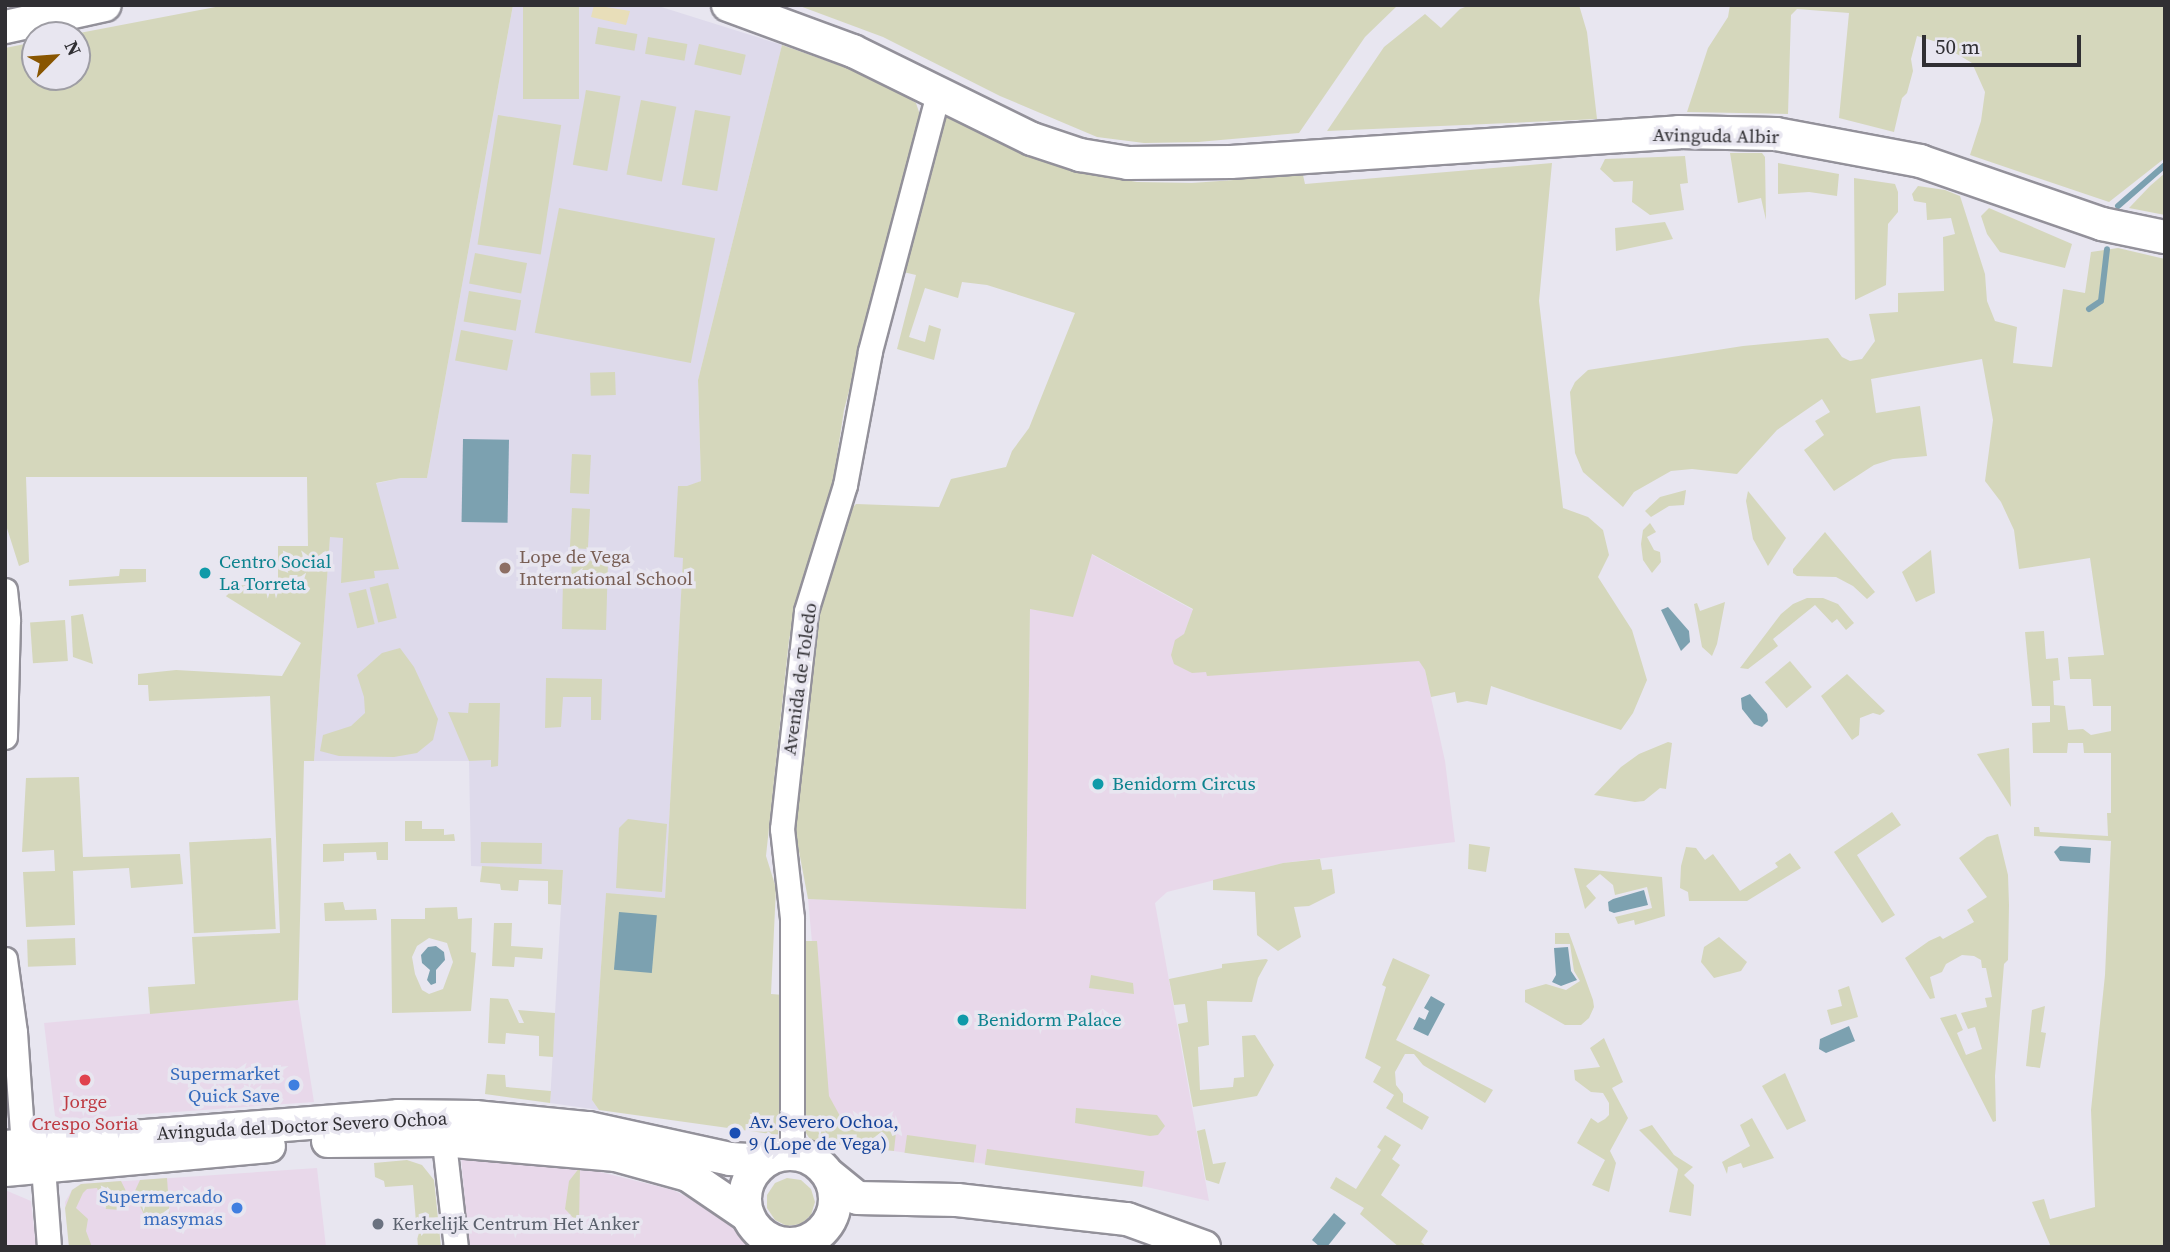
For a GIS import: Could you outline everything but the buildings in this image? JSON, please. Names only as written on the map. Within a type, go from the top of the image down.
[{"type":"street","points":[[5,27],[105,5]]},
{"type":"street","name":"Avinguda Albir","points":[[728,5],[853,51],[1032,139],[1080,155],[1128,163],[1295,158],[1679,132],[1776,135],[1920,161],[2102,223],[2165,237]]},
{"type":"street","name":"Avenida de Toledo","points":[[778,1158],[792,918],[782,829],[806,611],[845,485],[870,351],[938,93]]},
{"type":"street","points":[[5,590],[5,737]]},
{"type":"street","points":[[5,959],[15,1031],[17,1160],[49,1247]]},
{"type":"street","name":"Avinguda del Doctor Severo Ochoa","points":[[17,1160],[326,1121],[442,1128],[588,1128],[730,1159],[778,1158]]},
{"type":"street","points":[[442,1128],[456,1247]]},
{"type":"street","name":"Avinguda del Doctor Severo Ochoa","points":[[442,1128],[616,1156],[688,1175],[748,1216]]},
{"type":"street","points":[[857,1198],[819,1164],[778,1158],[746,1186],[744,1201],[755,1229],[804,1238],[857,1198],[957,1200],[1127,1219],[1204,1247]]},
{"type":"street","points":[[804,1238],[835,1189],[829,1175]]},
{"type":"shaded area","name":"Lope de Vega International School","points":[[513,5],[655,5],[782,45],[698,380],[701,481],[687,487],[665,898],[606,894],[592,1100],[599,1110],[550,1103],[563,870],[471,866],[469,761],[314,761],[333,493],[401,478],[427,478]]},
{"type":"shaded area","points":[[1091,554],[1193,610],[1184,634],[1401,632],[1425,670],[1445,761],[1455,842],[1283,863],[1167,892],[1155,903],[1209,1201],[1142,1186],[858,1146],[830,1136],[808,899],[1026,908],[1030,609],[1036,608]]},
{"type":"shaded area","points":[[298,1000],[314,1102],[63,1120],[55,1116],[44,1023]]},
{"type":"shaded area","points":[[461,1157],[580,1167],[673,1190],[721,1214],[746,1234],[755,1247],[469,1247]]},
{"type":"shaded area","points":[[317,1168],[326,1247],[69,1247],[65,1202],[72,1190],[81,1184]]},
{"type":"shaded area","points":[[5,1190],[31,1201],[36,1247],[5,1247]]},
{"type":"green space","points":[[226,5],[513,5],[427,478],[401,478],[376,483],[399,569],[374,571],[375,578],[341,583],[343,538],[330,537],[314,761],[304,761],[298,1000],[150,1014],[148,987],[195,984],[192,937],[280,933],[270,696],[149,701],[148,685],[138,685],[138,674],[176,670],[282,676],[301,643],[224,595],[225,585],[278,586],[278,546],[308,546],[307,477],[26,477],[29,562],[19,566],[5,522],[5,48],[21,45],[21,91],[91,91],[91,31]]},
{"type":"green space","points":[[523,5],[579,5],[579,99],[523,99]]},
{"type":"green space","points":[[797,5],[1398,5],[1365,37],[1299,133],[1198,142],[1144,143],[1097,137],[1000,96],[883,37]]},
{"type":"green space","points":[[1470,5],[1579,5],[1587,32],[1597,119],[1327,131],[1384,47],[1425,14],[1441,28],[1460,9]]},
{"type":"green space","points":[[1730,5],[2165,5],[2165,158],[2109,202],[1970,155],[1981,121],[1985,92],[1972,63],[1937,42],[1917,36],[1911,59],[1913,71],[1907,93],[1902,98],[1894,132],[1839,118],[1849,13],[1797,9],[1791,15],[1788,114],[1687,112],[1708,48],[1728,17]]},
{"type":"green space","points":[[598,27],[637,34],[634,51],[595,44]]},
{"type":"green space","points":[[648,37],[687,44],[684,61],[645,54]]},
{"type":"green space","points":[[699,44],[746,55],[741,75],[694,64]]},
{"type":"green space","points":[[782,45],[878,79],[916,103],[921,118],[844,410],[832,488],[799,595],[789,640],[766,856],[776,888],[771,994],[784,995],[778,1135],[599,1110],[592,1100],[606,893],[665,898],[683,558],[674,557],[678,486],[701,481],[698,380]]},
{"type":"green space","points":[[586,90],[620,96],[607,171],[573,165]]},
{"type":"green space","points":[[641,100],[676,107],[662,181],[626,175]]},
{"type":"green space","points":[[695,110],[730,116],[717,191],[682,185]]},
{"type":"green space","points":[[948,113],[1050,159],[1097,175],[1137,182],[1192,183],[1303,175],[1305,184],[1552,163],[1539,301],[1563,508],[1588,517],[1603,530],[1609,555],[1598,577],[1632,630],[1647,680],[1633,713],[1621,730],[1491,686],[1487,705],[1467,701],[1457,703],[1455,692],[1431,697],[1425,670],[1419,661],[1207,676],[1206,672],[1192,673],[1174,664],[1171,655],[1175,640],[1184,634],[1193,609],[1092,554],[1073,617],[1030,609],[1026,909],[808,899],[794,825],[810,637],[849,511],[856,504],[939,507],[951,479],[1006,467],[1012,451],[1029,428],[1075,313],[987,285],[962,282],[958,298],[925,288],[909,337],[925,342],[929,325],[941,329],[934,360],[897,349],[916,275],[899,271],[941,120]]},
{"type":"green space","points":[[498,115],[561,125],[541,254],[478,244]]},
{"type":"green space","points":[[1730,153],[1762,153],[1765,157],[1766,220],[1761,198],[1738,203]]},
{"type":"green space","points":[[1685,156],[1688,183],[1680,184],[1684,210],[1650,215],[1632,202],[1633,181],[1614,182],[1600,169],[1605,159]]},
{"type":"green space","points":[[1778,163],[1839,174],[1837,196],[1809,192],[1778,194]]},
{"type":"green space","points":[[2165,173],[2165,215],[2129,208],[2150,186]]},
{"type":"green space","points":[[1854,178],[1895,184],[1898,192],[1898,212],[1888,224],[1886,285],[1855,300]]},
{"type":"green space","points":[[1918,186],[1945,190],[1960,196],[1985,274],[1987,301],[1995,321],[2017,327],[2013,363],[2052,367],[2063,289],[2085,293],[2091,252],[2118,248],[2165,259],[2165,1247],[2051,1247],[2032,1202],[2044,1199],[2050,1219],[2095,1207],[2091,1110],[2105,975],[2111,841],[2034,836],[2034,827],[2039,827],[2040,832],[2108,836],[2107,813],[2111,813],[2111,753],[2084,753],[2083,743],[2068,743],[2067,753],[2033,753],[2032,723],[2050,722],[2050,706],[2032,706],[2025,632],[2044,631],[2046,659],[2058,658],[2060,680],[2053,681],[2054,705],[2065,706],[2068,730],[2083,729],[2091,735],[2111,731],[2111,706],[2093,706],[2091,679],[2070,679],[2068,657],[2104,655],[2090,558],[2019,569],[2014,530],[2001,502],[1985,481],[1993,420],[1982,359],[1871,379],[1876,413],[1920,406],[1927,456],[1893,459],[1874,465],[1834,491],[1804,450],[1824,435],[1815,421],[1830,412],[1822,399],[1777,430],[1737,474],[1692,469],[1671,471],[1634,492],[1623,507],[1583,472],[1575,453],[1570,392],[1575,382],[1588,370],[1743,346],[1828,338],[1842,357],[1850,361],[1862,359],[1875,341],[1869,314],[1898,312],[1898,293],[1944,291],[1943,237],[1955,234],[1951,218],[1927,220],[1926,203],[1914,201],[1912,194]]},
{"type":"green space","points":[[559,208],[715,238],[691,363],[535,333]]},
{"type":"green space","points":[[1989,208],[2072,244],[2065,268],[2000,252],[1987,234],[1981,216]]},
{"type":"green space","points":[[1665,222],[1673,239],[1616,251],[1615,228]]},
{"type":"green space","points":[[475,253],[527,263],[521,294],[469,283]]},
{"type":"green space","points":[[469,291],[521,300],[516,331],[464,322]]},
{"type":"green space","points":[[461,330],[513,340],[507,371],[455,360]]},
{"type":"green space","points":[[615,372],[616,395],[591,396],[590,373]]},
{"type":"green space","points":[[572,454],[591,455],[589,494],[570,493]]},
{"type":"green space","points":[[1686,490],[1684,505],[1669,506],[1651,517],[1645,511],[1660,497]]},
{"type":"green space","points":[[1748,491],[1786,538],[1768,566],[1753,539],[1746,501]]},
{"type":"green space","points":[[572,508],[590,509],[588,549],[570,548]]},
{"type":"green space","points":[[1650,523],[1656,532],[1647,537],[1654,550],[1660,552],[1661,562],[1652,573],[1643,560],[1641,544],[1643,530]]},
{"type":"green space","points":[[1825,532],[1875,592],[1867,599],[1853,586],[1836,577],[1797,576],[1793,573],[1793,569]]},
{"type":"green space","points":[[1931,550],[1935,593],[1916,602],[1902,572]]},
{"type":"green space","points":[[572,560],[608,561],[606,630],[562,629],[563,580],[571,580]]},
{"type":"green space","points":[[120,569],[146,569],[146,582],[69,586],[69,580],[119,576]]},
{"type":"green space","points":[[388,583],[397,618],[378,623],[370,588]]},
{"type":"green space","points":[[366,589],[375,624],[357,628],[349,593]]},
{"type":"green space","points":[[1807,598],[1823,598],[1838,604],[1854,623],[1846,630],[1837,619],[1832,623],[1815,605],[1773,639],[1778,646],[1748,669],[1740,668],[1781,614],[1793,604]]},
{"type":"green space","points":[[1725,602],[1712,656],[1702,647],[1694,604],[1697,603],[1700,611]]},
{"type":"green space","points":[[83,614],[93,664],[73,657],[71,616]]},
{"type":"green space","points":[[65,620],[68,661],[33,663],[30,622]]},
{"type":"green space","points":[[400,648],[414,667],[438,719],[433,740],[417,753],[394,757],[339,756],[320,751],[323,735],[351,726],[365,713],[364,697],[357,675],[382,653]]},
{"type":"green space","points":[[1790,661],[1812,687],[1787,708],[1765,682]]},
{"type":"green space","points":[[1847,674],[1885,711],[1880,715],[1873,713],[1860,718],[1859,735],[1852,740],[1821,696]]},
{"type":"green space","points":[[546,678],[602,679],[601,720],[591,720],[591,697],[563,697],[561,727],[545,728]]},
{"type":"green space","points":[[469,703],[500,703],[498,766],[491,767],[491,760],[469,761],[448,712],[468,713]]},
{"type":"green space","points":[[1668,742],[1672,743],[1666,789],[1660,788],[1644,801],[1635,802],[1594,795],[1621,767],[1639,754]]},
{"type":"green space","points":[[2009,748],[2011,807],[1977,754]]},
{"type":"green space","points":[[79,777],[83,857],[180,854],[183,884],[131,888],[129,868],[73,871],[75,925],[26,927],[23,872],[55,871],[54,850],[22,852],[26,778]]},
{"type":"green space","points":[[1892,812],[1901,825],[1857,855],[1895,915],[1882,923],[1834,852]]},
{"type":"green space","points":[[628,819],[667,824],[662,892],[616,888],[619,828]]},
{"type":"green space","points":[[405,821],[422,821],[422,829],[444,829],[444,835],[454,834],[455,841],[405,841]]},
{"type":"green space","points":[[1998,834],[2008,875],[2009,905],[2008,960],[2004,964],[1995,1076],[1996,1121],[1993,1122],[1940,1018],[1956,1014],[1963,1030],[1957,1033],[1966,1055],[1982,1049],[1975,1027],[1968,1029],[1961,1013],[1987,1007],[1985,998],[1992,997],[1986,968],[1982,968],[1981,960],[1974,956],[1962,955],[1946,964],[1942,972],[1930,977],[1935,998],[1930,999],[1905,958],[1929,941],[1940,936],[1943,939],[1974,922],[1967,910],[1987,897],[1959,858],[1987,837]]},
{"type":"green space","points":[[271,838],[276,929],[194,933],[189,842]]},
{"type":"green space","points":[[388,842],[388,860],[377,860],[376,852],[344,853],[344,861],[323,862],[323,844]]},
{"type":"green space","points":[[481,842],[542,843],[542,864],[481,863]]},
{"type":"green space","points":[[1469,844],[1490,847],[1486,872],[1468,869]]},
{"type":"green space","points":[[1686,847],[1696,848],[1705,860],[1713,854],[1740,891],[1778,867],[1775,863],[1790,853],[1801,868],[1747,901],[1689,901],[1688,892],[1680,888],[1681,866]]},
{"type":"green space","points":[[1320,859],[1322,870],[1332,869],[1335,893],[1309,906],[1294,907],[1301,937],[1278,951],[1257,935],[1255,892],[1213,890],[1213,880],[1283,863]]},
{"type":"green space","points":[[482,866],[563,870],[561,905],[548,904],[548,881],[519,880],[518,891],[501,890],[500,884],[480,882]]},
{"type":"green space","points":[[1574,868],[1662,877],[1665,916],[1635,925],[1634,920],[1618,924],[1615,917],[1652,908],[1647,887],[1615,895],[1613,885],[1600,874],[1586,886],[1596,898],[1585,909]]},
{"type":"green space","points":[[343,902],[345,910],[376,909],[377,920],[325,921],[324,903]]},
{"type":"green space","points":[[457,907],[458,919],[472,918],[471,952],[476,953],[471,1011],[392,1013],[391,919],[425,919],[425,908]],"holes":[[[429,938],[447,943],[453,962],[443,989],[429,994],[422,990],[412,957],[417,946]]]},
{"type":"green space","points":[[494,923],[512,923],[511,946],[543,948],[542,959],[515,957],[514,967],[492,966]]},
{"type":"green space","points":[[1555,933],[1569,933],[1593,1000],[1594,1007],[1589,1018],[1581,1025],[1565,1025],[1525,1002],[1525,990],[1546,984],[1566,990],[1580,981],[1574,971],[1570,944],[1555,944]]},
{"type":"green space","points":[[1719,937],[1747,962],[1741,971],[1714,978],[1701,962],[1704,947]]},
{"type":"green space","points":[[75,938],[76,965],[28,967],[27,940]]},
{"type":"green space","points":[[805,941],[817,941],[829,1096],[840,1116],[856,1126],[896,1132],[894,1151],[811,1141],[806,1133],[802,1121]]},
{"type":"green space","points":[[1393,958],[1430,975],[1396,1040],[1493,1090],[1485,1103],[1423,1065],[1414,1054],[1405,1054],[1395,1072],[1396,1085],[1403,1094],[1403,1102],[1429,1117],[1422,1130],[1386,1108],[1394,1095],[1373,1082],[1381,1067],[1365,1058],[1386,987],[1382,985]]},
{"type":"green space","points":[[1268,960],[1258,978],[1252,1002],[1207,1001],[1209,1045],[1198,1047],[1200,1090],[1233,1087],[1234,1078],[1244,1077],[1242,1036],[1255,1035],[1274,1065],[1257,1096],[1193,1107],[1178,1024],[1188,1022],[1185,1004],[1174,1005],[1169,979],[1222,968],[1222,964]]},
{"type":"green space","points":[[1091,975],[1133,983],[1134,994],[1089,988]]},
{"type":"green space","points":[[1849,986],[1858,1017],[1831,1025],[1827,1010],[1842,1006],[1838,990]]},
{"type":"green space","points":[[490,998],[508,999],[519,1023],[524,1023],[518,1010],[555,1013],[553,1057],[539,1056],[539,1036],[506,1033],[505,1044],[488,1043]]},
{"type":"green space","points":[[2045,1006],[2041,1032],[2046,1033],[2040,1068],[2026,1066],[2032,1010]]},
{"type":"green space","points":[[1604,1038],[1623,1082],[1612,1088],[1628,1118],[1610,1151],[1616,1163],[1609,1192],[1592,1185],[1605,1160],[1577,1143],[1591,1118],[1598,1123],[1609,1115],[1609,1103],[1603,1093],[1591,1092],[1575,1080],[1574,1070],[1600,1067],[1590,1048]]},
{"type":"green space","points":[[1785,1073],[1806,1121],[1787,1130],[1762,1086]]},
{"type":"green space","points":[[487,1074],[505,1075],[506,1087],[551,1091],[550,1103],[485,1094]]},
{"type":"green space","points":[[1076,1108],[1157,1115],[1165,1126],[1158,1135],[1150,1136],[1075,1123]]},
{"type":"green space","points":[[1752,1118],[1774,1158],[1743,1168],[1741,1163],[1728,1167],[1727,1174],[1722,1162],[1750,1146],[1740,1125]]},
{"type":"green space","points":[[1652,1125],[1674,1155],[1693,1167],[1684,1175],[1694,1185],[1691,1216],[1669,1212],[1678,1169],[1639,1130]]},
{"type":"green space","points":[[1205,1129],[1213,1164],[1226,1162],[1219,1184],[1206,1180],[1197,1131]]},
{"type":"green space","points":[[907,1135],[976,1145],[974,1163],[904,1153]]},
{"type":"green space","points":[[1385,1135],[1401,1145],[1392,1159],[1400,1165],[1381,1195],[1428,1231],[1421,1242],[1427,1247],[1399,1247],[1360,1214],[1364,1208],[1330,1188],[1336,1177],[1356,1189],[1381,1150],[1377,1147]]},
{"type":"green space","points":[[987,1149],[1144,1171],[1142,1187],[985,1165]]},
{"type":"green space","points":[[407,1160],[422,1165],[434,1180],[441,1247],[418,1247],[413,1185],[385,1187],[384,1181],[375,1177],[374,1163]]},
{"type":"green space","points":[[580,1167],[579,1224],[565,1209],[569,1181]]},
{"type":"green space","points":[[167,1178],[170,1220],[146,1219],[134,1193],[140,1180]]},
{"type":"green space","points":[[787,1178],[801,1180],[811,1189],[815,1202],[811,1215],[801,1224],[787,1226],[775,1220],[767,1208],[767,1195],[775,1183]]},
{"type":"green space","points":[[121,1181],[127,1193],[121,1210],[106,1209],[97,1188],[87,1189],[83,1193],[76,1208],[88,1219],[86,1231],[92,1247],[69,1247],[65,1208],[72,1190],[81,1184]]},
{"type":"sand","points":[[594,5],[630,11],[626,25],[591,17]]},
{"type":"water","points":[[463,439],[509,440],[508,523],[462,522]]},
{"type":"water","points":[[1668,607],[1689,631],[1690,642],[1681,651],[1661,610]]},
{"type":"water","points":[[1750,694],[1767,714],[1768,721],[1762,727],[1754,724],[1742,709],[1741,698]]},
{"type":"water","points":[[2060,846],[2091,848],[2090,863],[2060,861],[2054,852]]},
{"type":"water","points":[[1644,890],[1648,905],[1614,913],[1609,911],[1608,902],[1613,899]]},
{"type":"water","points":[[619,912],[657,915],[652,973],[614,970]]},
{"type":"water","points":[[436,946],[444,952],[445,960],[436,970],[436,983],[431,985],[427,980],[430,970],[422,963],[421,955],[428,947]]},
{"type":"water","points":[[1568,947],[1571,971],[1577,980],[1561,986],[1552,982],[1556,975],[1554,948]]},
{"type":"water","points":[[1431,996],[1445,1004],[1428,1036],[1413,1029],[1419,1017],[1425,1020],[1429,1011],[1424,1008]]},
{"type":"water","points":[[1849,1026],[1855,1041],[1826,1053],[1819,1049],[1820,1039]]},
{"type":"water","points":[[1334,1213],[1346,1223],[1327,1247],[1320,1247],[1312,1240]]},
{"type":"waterway","points":[[2118,206],[2165,165]]},
{"type":"waterway","points":[[2089,309],[2101,301],[2107,249]]},
{"type":"place","name":"Lope de Vega International School","points":[[505,568]]},
{"type":"place","name":"Centro Social La Torreta","points":[[205,573]]},
{"type":"place","name":"Benidorm Circus","points":[[1098,784]]},
{"type":"place","name":"Benidorm Palace","points":[[963,1020]]},
{"type":"place","name":"Jorge Crespo Soria","points":[[85,1080]]},
{"type":"place","name":"Supermarket Quick Save","points":[[294,1085]]},
{"type":"place","name":"Av. Severo Ochoa, 9 (Lope de Vega)","points":[[735,1133]]},
{"type":"place","name":"Supermercado masymas","points":[[237,1208]]},
{"type":"place","name":"Kerkelijk Centrum Het Anker","points":[[378,1224]]}]
